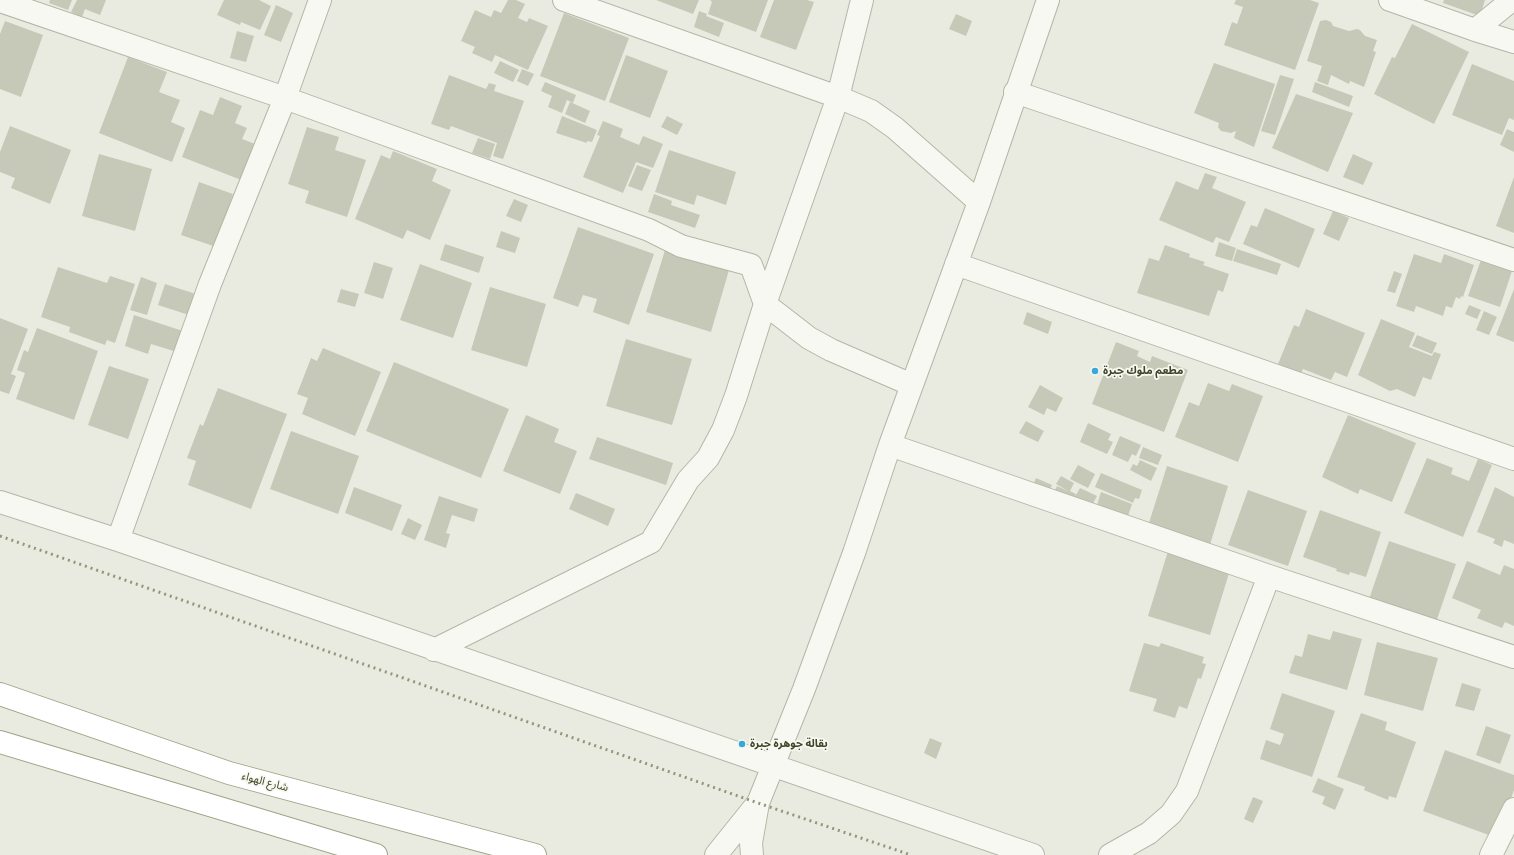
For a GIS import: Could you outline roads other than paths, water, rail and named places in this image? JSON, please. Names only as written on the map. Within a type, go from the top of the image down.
[{"type":"highway","name":"شارع الهواء","points":[[0,694],[229,773],[535,855]]},
{"type":"highway","points":[[0,742],[376,855]]},
{"type":"street","points":[[118,540],[210,284],[285,98],[320,0]]},
{"type":"street","points":[[564,0],[838,97],[871,111],[895,128],[979,202]]},
{"type":"street","points":[[434,650],[651,542],[688,480],[708,458],[723,430],[736,396],[765,304],[838,97],[862,0]]},
{"type":"street","points":[[752,855],[751,843],[758,803],[854,553],[890,445],[979,202],[1048,0]]},
{"type":"street","points":[[1390,0],[1424,6],[1475,30],[1514,42]]},
{"type":"street","points":[[1475,30],[1512,0]]},
{"type":"street","points":[[0,1],[285,98],[648,230],[681,246],[751,264],[765,304],[804,334],[820,344],[912,385]]},
{"type":"street","points":[[1016,92],[1514,260]]},
{"type":"street","points":[[956,264],[1514,459]]},
{"type":"street","points":[[890,445],[1269,576],[1514,657]]},
{"type":"street","points":[[0,502],[118,540],[1033,855]]},
{"type":"street","points":[[1110,855],[1149,833],[1171,814],[1187,791],[1269,576]]},
{"type":"street","points":[[716,855],[758,803]]},
{"type":"street","points":[[1491,855],[1514,809]]},
{"type":"railway","points":[[0,536],[758,803],[911,855]]},
{"type":"place","name":"مطعم ملوك جبرة","points":[[1095,371]]},
{"type":"place","name":"بقالة جوهرة جبرة","points":[[742,744]]}]
